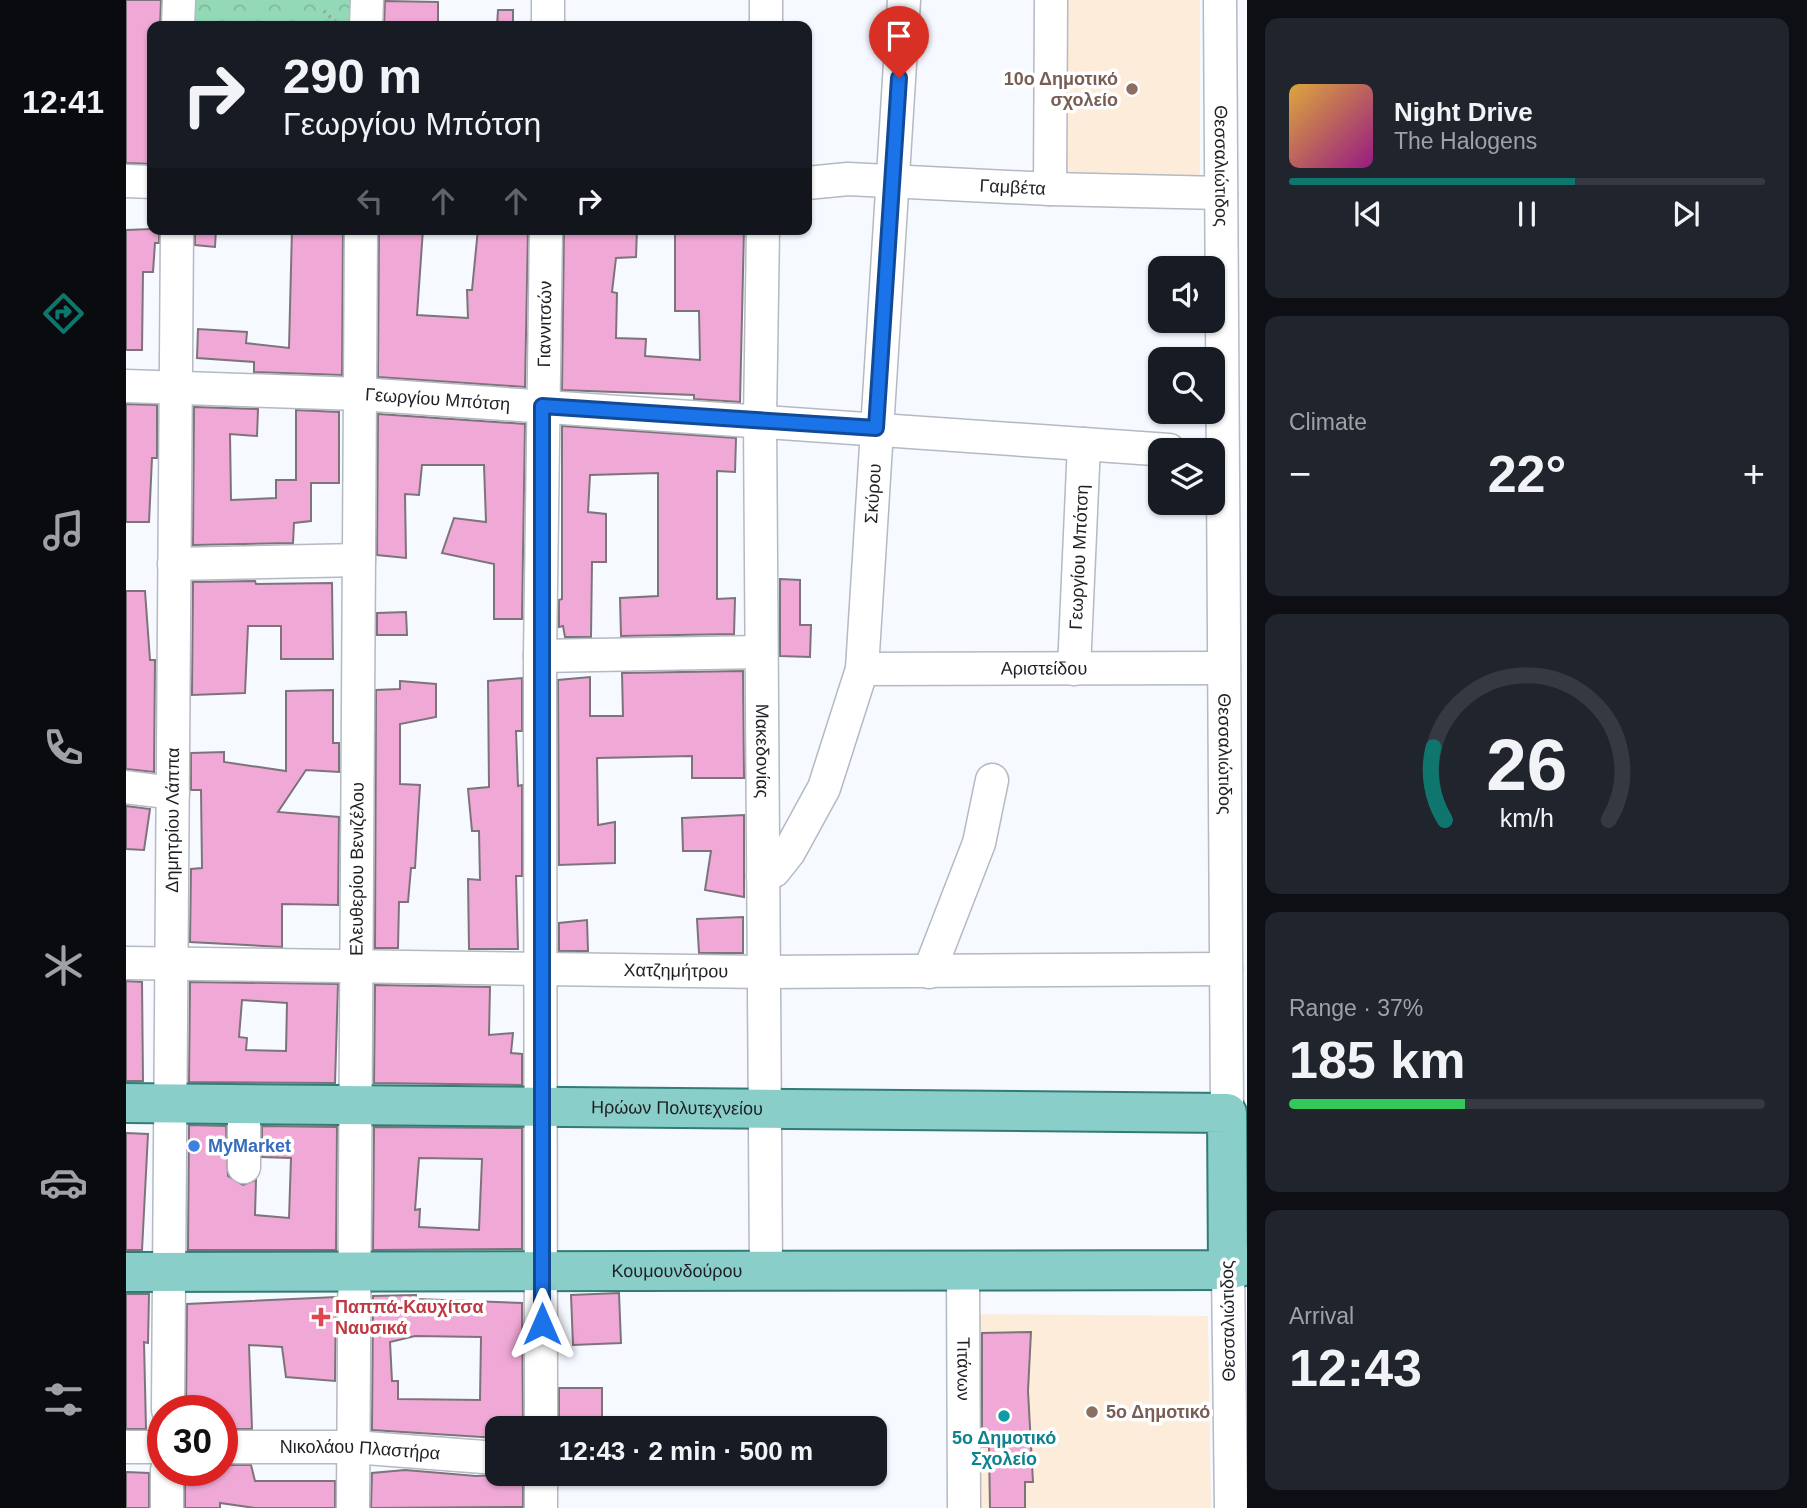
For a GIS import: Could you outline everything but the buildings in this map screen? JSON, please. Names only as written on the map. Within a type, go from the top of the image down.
[{"type":"main road","name":"Ηρώων Πολυτεχνείου","points":[[126,1103],[1227,1114]]},
{"type":"main road","name":"Θεσσαλιώτιδος","points":[[1227,1114],[1237,1268]]},
{"type":"main road","name":"Κουμουνδούρου","points":[[126,1272],[1237,1268]]},
{"type":"street","points":[[178,21],[179,0]]},
{"type":"street","points":[[366,21],[367,0]]},
{"type":"street","points":[[548,0],[548,21]]},
{"type":"street","points":[[766,0],[766,21]]},
{"type":"street","name":"Σκύρου","points":[[763,876],[774,871],[789,852],[824,788],[862,669],[904,0]]},
{"type":"street","points":[[1050,190],[1051,0]]},
{"type":"street","name":"Θεσσαλιώτιδος","points":[[1220,0],[1234,66],[1221,193],[1228,453],[1224,668],[1236,815],[1227,1114]]},
{"type":"street","name":"Γαμβέτα","points":[[812,183],[848,179],[1050,190],[1221,193]]},
{"type":"street","points":[[126,181],[147,182]]},
{"type":"street","name":"Δημητρίου Λάππα","points":[[168,1395],[177,235]]},
{"type":"street","name":"Ελευθερίου Βενιζέλου","points":[[353,1508],[361,235]]},
{"type":"street","name":"Γιαννιτσών","points":[[541,1416],[543,1108],[540,656],[546,235]]},
{"type":"street","name":"Μακεδονίας","points":[[763,235],[760,419],[766,1271]]},
{"type":"street","name":"Γεωργίου Μπότση","points":[[126,386],[360,394],[760,419],[1148,449]]},
{"type":"street","name":"Γεωργίου Μπότση","points":[[1074,669],[1084,444]]},
{"type":"street","points":[[174,564],[359,560]]},
{"type":"street","points":[[540,656],[761,652]]},
{"type":"street","name":"Αριστείδου","points":[[862,669],[1224,668]]},
{"type":"street","points":[[929,972],[979,843],[992,779]]},
{"type":"street","points":[[126,788],[173,793]]},
{"type":"street","name":"Χατζημήτρου","points":[[126,963],[929,972],[1233,984]]},
{"type":"street","points":[[244,1104],[244,1167]]},
{"type":"street","name":"Θεσσαλιώτιδος","points":[[1231,1508],[1238,1411],[1237,1268]]},
{"type":"street","name":"Τιτάνων","points":[[963,1271],[964,1508]]},
{"type":"street","points":[[126,1447],[147,1447]]},
{"type":"street","name":"Νικολάου Πλαστήρα","points":[[238,1447],[353,1447],[485,1457]]},
{"type":"street","points":[[167,1486],[167,1508]]},
{"type":"street","points":[[541,1486],[541,1508]]},
{"type":"path","points":[[324,11],[335,21]]},
{"type":"shaded area","name":"10ο Δημοτικό σχολείο","points":[[1064,0],[1200,0],[1200,178],[1064,178]]},
{"type":"shaded area","name":"5ο Δημοτικό","points":[[972,1314],[1208,1316],[1211,1508],[974,1508]]},
{"type":"green space","points":[[183,0],[361,0],[361,21],[183,21]]},
{"type":"place","name":"10ο Δημοτικό σχολείο","points":[[1132,89]]},
{"type":"place","name":"MyMarket","points":[[194,1146]]},
{"type":"place","name":"Παππά-Καυχίτσα Ναυσικά","points":[[321,1317]]},
{"type":"place","name":"5ο Δημοτικό","points":[[1092,1412]]},
{"type":"place","name":"5ο Δημοτικό Σχολείο","points":[[1004,1416]]},
{"type":"route","points":[[542,1324],[542,406],[876,428],[899,78]]}]
